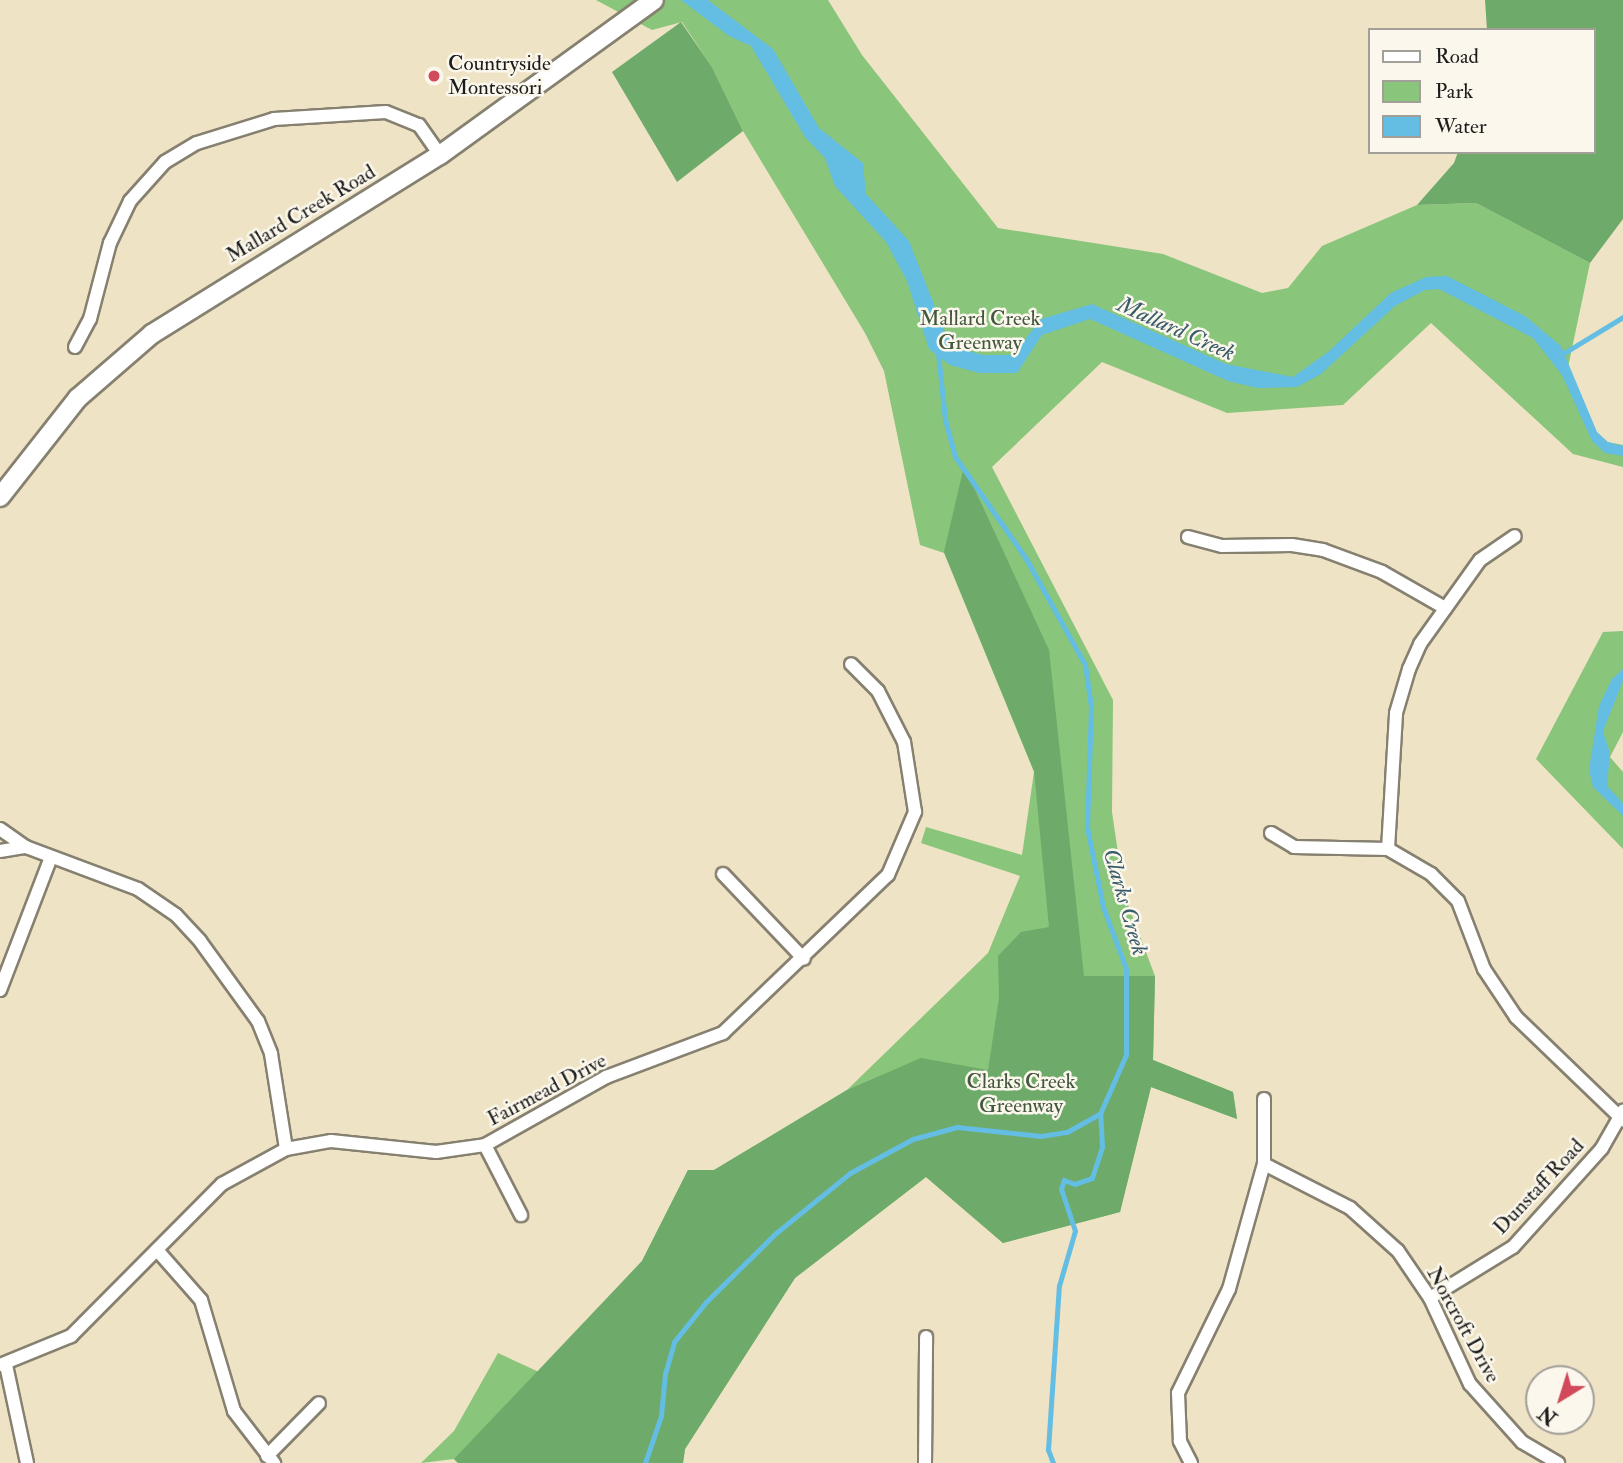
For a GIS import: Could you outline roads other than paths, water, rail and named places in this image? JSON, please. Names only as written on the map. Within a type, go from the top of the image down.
[{"type":"main road","name":"Mallard Creek Road","points":[[0,497],[78,398],[152,334],[440,155],[654,0]]},
{"type":"street","points":[[75,347],[89,322],[110,243],[130,201],[165,162],[197,143],[274,119],[387,112],[419,125],[440,155]]},
{"type":"street","points":[[1388,849],[1398,701],[1420,644],[1480,561],[1515,536]]},
{"type":"street","points":[[1188,537],[1222,546],[1292,545],[1323,550],[1382,572],[1445,608]]},
{"type":"street","name":"Fairmead Drive","points":[[3,1365],[71,1336],[222,1184],[286,1149],[331,1141],[436,1152],[485,1145],[606,1077],[723,1033],[888,875],[915,812],[904,742],[878,691],[851,664]]},
{"type":"street","points":[[0,829],[26,847],[138,889],[176,915],[201,941],[258,1021],[271,1054],[286,1149]]},
{"type":"street","points":[[1271,834],[1294,847],[1388,849],[1431,874],[1458,901],[1484,969],[1516,1017],[1622,1115]]},
{"type":"street","points":[[0,851],[26,847]]},
{"type":"street","points":[[0,990],[51,857]]},
{"type":"street","points":[[723,874],[804,958]]},
{"type":"street","points":[[1191,1463],[1180,1441],[1178,1393],[1229,1289],[1264,1164],[1264,1099]]},
{"type":"street","name":"Dunstaff Road","points":[[1430,1297],[1513,1247],[1602,1148],[1622,1115]]},
{"type":"street","points":[[485,1145],[521,1214]]},
{"type":"street","name":"Norcroft Drive","points":[[1264,1164],[1350,1208],[1398,1251],[1430,1297],[1470,1384],[1522,1442],[1558,1463]]},
{"type":"street","points":[[157,1250],[201,1300],[234,1410],[270,1460],[319,1403]]},
{"type":"street","points":[[925,1463],[926,1337]]},
{"type":"street","points":[[3,1365],[27,1463]]},
{"type":"water","points":[[681,0],[708,0],[773,49],[819,128],[863,163],[866,194],[909,241],[945,332],[958,348],[983,355],[1013,355],[1041,319],[1092,304],[1226,364],[1293,377],[1328,352],[1391,293],[1426,277],[1447,276],[1525,316],[1561,346],[1597,432],[1608,442],[1623,446],[1623,456],[1605,453],[1592,441],[1562,375],[1533,338],[1439,289],[1425,290],[1395,306],[1321,374],[1297,387],[1257,388],[1228,381],[1090,319],[1042,335],[1017,373],[979,373],[950,365],[929,349],[907,281],[886,242],[835,186],[825,158],[805,137],[751,46],[729,36]]},
{"type":"water","points":[[1623,669],[1623,681],[1603,731],[1610,754],[1607,786],[1623,803],[1623,816],[1593,787],[1589,770],[1599,706],[1612,679]]},
{"type":"waterway","points":[[1561,355],[1623,317]]},
{"type":"waterway","name":"Clarks Creek","points":[[645,1463],[661,1416],[665,1374],[674,1342],[706,1302],[776,1233],[850,1173],[913,1139],[957,1127],[1041,1136],[1067,1132],[1100,1114],[1126,1055],[1126,969],[1103,907],[1087,828],[1091,707],[1085,665],[1026,559],[955,457],[945,420],[938,353]]},
{"type":"waterway","points":[[1053,1463],[1048,1450],[1059,1286],[1075,1231],[1061,1189],[1064,1180],[1075,1184],[1092,1178],[1102,1147],[1100,1114]]},
{"type":"place","name":"Countryside Montessori","points":[[434,76]]},
{"type":"park label","name":"Mallard Creek Greenway","points":[[980,331]]},
{"type":"park label","name":"Clarks Creek Greenway","points":[[1021,1094]]},
{"type":"water label","name":"Mallard Creek","points":[[1176,329]]}]
